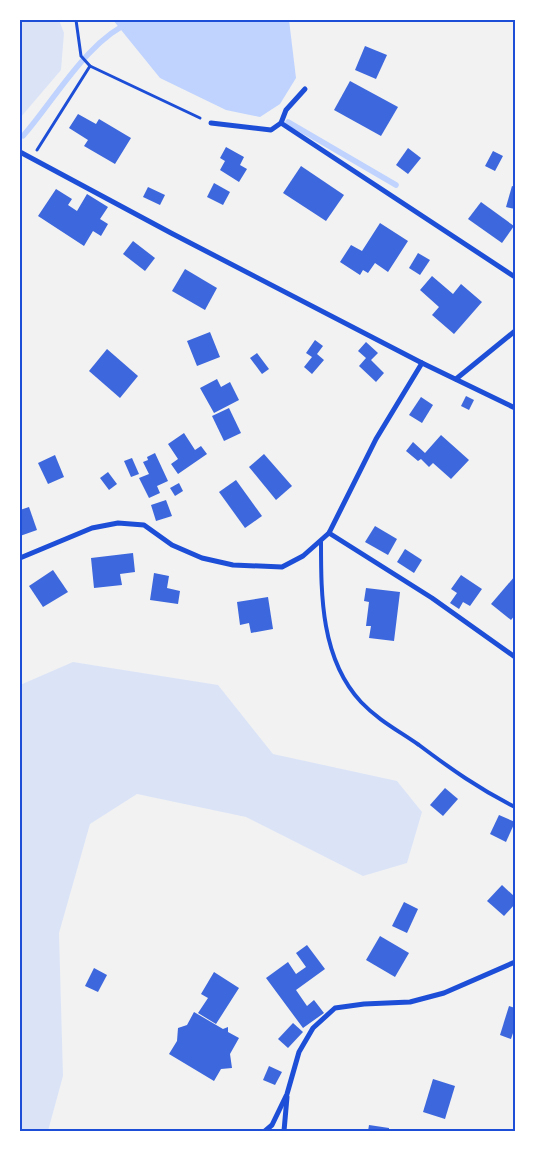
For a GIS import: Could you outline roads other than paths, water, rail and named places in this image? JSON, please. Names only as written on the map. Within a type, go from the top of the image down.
[{"type":"street","points":[[211,123],[271,130],[281,123],[286,110],[305,89]]},
{"type":"street","points":[[281,123],[515,277]]},
{"type":"street","points":[[20,152],[422,364],[515,408]]},
{"type":"street","points":[[456,379],[515,331]]},
{"type":"street","points":[[20,558],[92,528],[118,522],[144,525],[172,545],[202,558],[233,565],[282,567],[303,556],[329,533],[376,440],[422,364]]},
{"type":"street","points":[[329,533],[432,598],[515,657]]},
{"type":"street","points":[[266,1131],[272,1125],[287,1094],[299,1052],[313,1028],[335,1008],[364,1004],[410,1002],[435,996],[515,962]]},
{"type":"street","points":[[284,1131],[287,1094]]},
{"type":"lane","points":[[321,542],[321,592],[326,634],[343,674],[360,700],[385,724],[481,790],[515,807]]},
{"type":"water","points":[[113,20],[289,20],[296,78],[280,104],[260,117],[226,110],[160,78]]},
{"type":"waterway","points":[[20,135],[23,136],[36,121],[73,71],[101,41],[117,29],[134,20]]},
{"type":"waterway","points":[[288,122],[396,185]]}]
